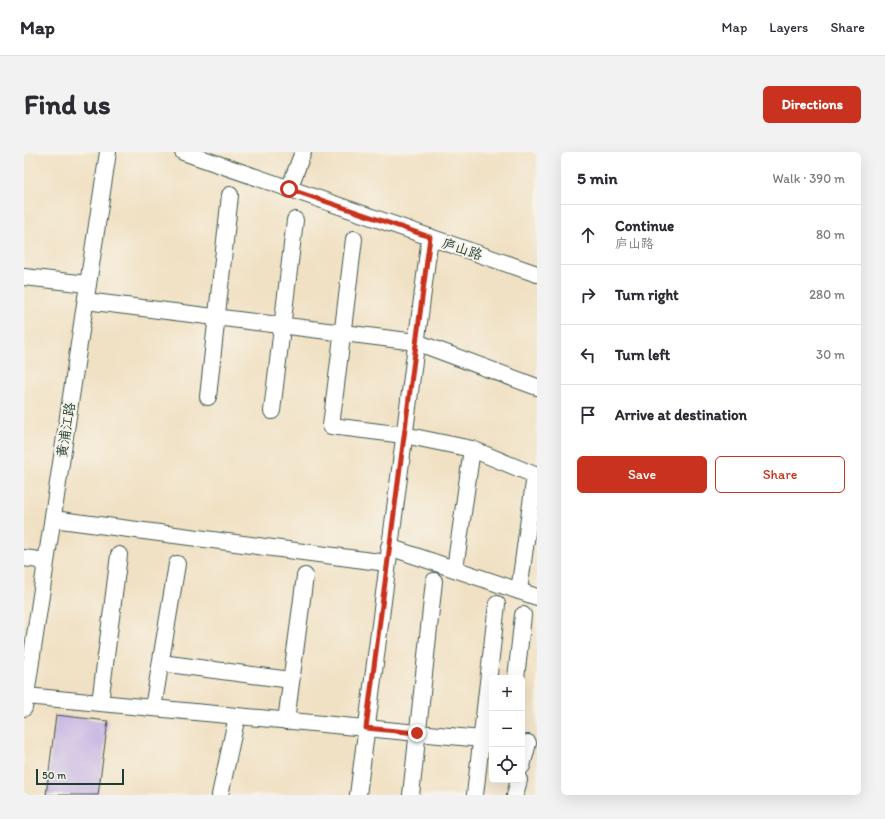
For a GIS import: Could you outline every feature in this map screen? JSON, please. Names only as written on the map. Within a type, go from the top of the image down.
[{"type":"street","name":"黄浦江路","points":[[25,702],[108,152]]},
{"type":"street","name":"庐山路","points":[[184,152],[537,274]]},
{"type":"street","points":[[289,189],[303,152]]},
{"type":"street","points":[[208,397],[230,195]]},
{"type":"street","points":[[272,411],[284,325],[295,220]]},
{"type":"street","points":[[358,795],[430,237]]},
{"type":"street","points":[[354,239],[331,426],[404,435],[472,449],[536,475],[519,591]]},
{"type":"street","points":[[24,277],[88,284]]},
{"type":"street","points":[[86,301],[416,342],[537,387]]},
{"type":"street","points":[[455,569],[472,449]]},
{"type":"street","points":[[53,519],[387,563]]},
{"type":"street","points":[[389,547],[537,597]]},
{"type":"street","points":[[100,703],[119,555]]},
{"type":"street","points":[[24,558],[46,562]]},
{"type":"street","points":[[153,708],[177,564]]},
{"type":"street","points":[[286,721],[305,576]]},
{"type":"street","points":[[411,795],[434,581]]},
{"type":"street","points":[[475,795],[487,739],[497,604]]},
{"type":"street","points":[[516,675],[523,614]]},
{"type":"street","points":[[161,663],[291,680]]},
{"type":"street","points":[[25,702],[100,703],[487,739]]},
{"type":"street","points":[[220,795],[237,716]]},
{"type":"street","points":[[525,756],[529,743]]},
{"type":"street","points":[[515,795],[517,783]]},
{"type":"building","points":[[56,715],[108,721],[98,795],[46,795]]},
{"type":"route","points":[[289,189],[430,237],[366,728],[417,733]]}]
